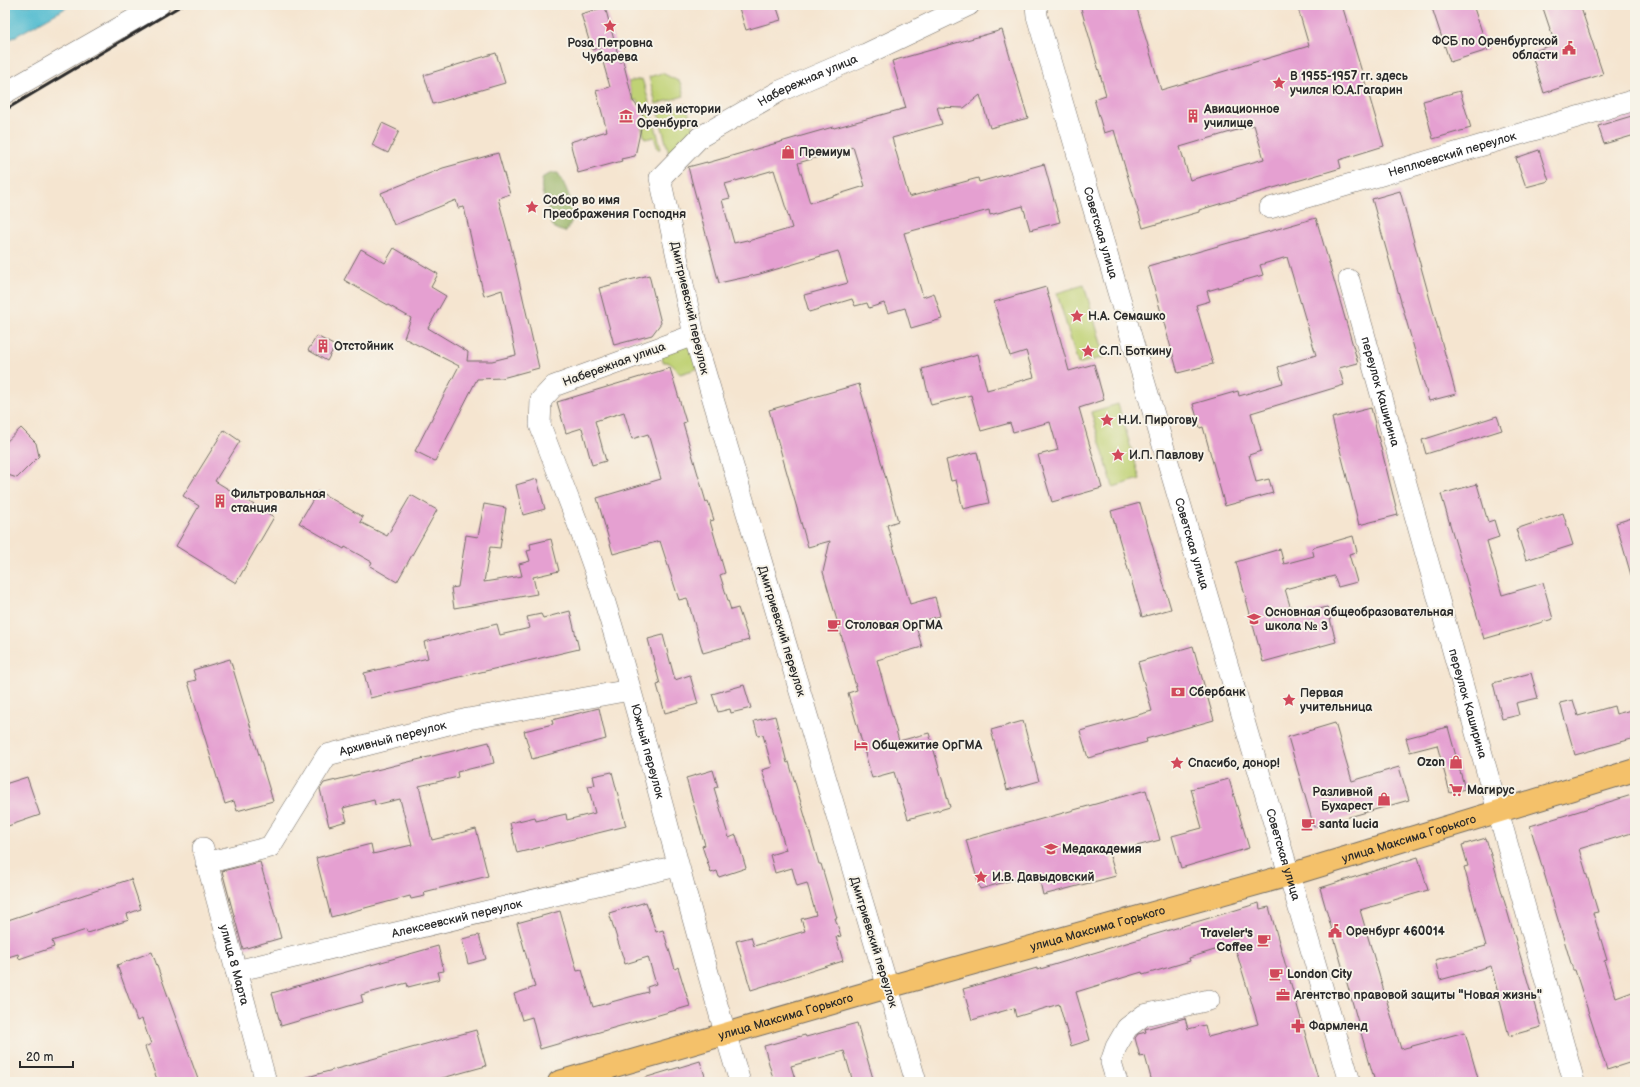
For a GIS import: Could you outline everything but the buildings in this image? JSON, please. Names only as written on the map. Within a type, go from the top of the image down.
[{"type":"main road","name":"улица Максима Горького","points":[[559,1082],[725,1033],[1289,875],[1635,770]]},
{"type":"street","points":[[5,93],[159,5]]},
{"type":"street","name":"Набережная улица","points":[[660,178],[700,137],[780,90],[866,54],[969,5]]},
{"type":"street","name":"Советская улица","points":[[1036,5],[1037,16],[1350,1082]]},
{"type":"street","name":"Неплюевский переулок","points":[[1270,208],[1635,100]]},
{"type":"street","name":"Дмитриевский переулок","points":[[660,178],[694,335],[916,1082]]},
{"type":"street","name":"переулок Каширина","points":[[1349,280],[1497,812],[1574,1082]]},
{"type":"street","name":"Набережная улица","points":[[540,425],[541,400],[554,386],[694,335]]},
{"type":"street","name":"Южный переулок","points":[[540,425],[596,576],[630,690],[677,866],[740,1082]]},
{"type":"street","name":"Архивный переулок","points":[[204,856],[270,847],[326,755],[468,720],[630,690]]},
{"type":"street","name":"улица 8 Марта","points":[[204,856],[266,1082]]},
{"type":"street","name":"Алексеевский переулок","points":[[236,971],[297,955],[677,866]]},
{"type":"street","points":[[1117,1082],[1111,1062],[1116,1047],[1127,1028],[1144,1015],[1209,1000]]},
{"type":"green space","points":[[662,73],[680,82],[684,96],[656,104],[649,77]]},
{"type":"green space","points":[[642,79],[650,105],[642,107],[637,100],[633,101],[628,82]]},
{"type":"green space","points":[[686,104],[695,134],[669,154],[658,112]]},
{"type":"green space","points":[[652,113],[661,149],[658,149],[654,137],[645,139],[641,125],[644,124],[645,114]]},
{"type":"green space","points":[[552,173],[558,173],[571,203],[573,215],[572,220],[565,232],[556,229],[552,224],[542,193],[543,177]]},
{"type":"green space","points":[[1084,285],[1105,357],[1078,364],[1057,293]]},
{"type":"green space","points":[[688,340],[703,367],[680,374],[671,364],[663,362],[660,349]]},
{"type":"green space","points":[[1118,404],[1140,479],[1113,487],[1091,412]]},
{"type":"water","points":[[5,5],[71,5],[5,42]]},
{"type":"railway","points":[[5,110],[182,5]]},
{"type":"place","name":"Роза Петровна Чубарева","points":[[610,26]]},
{"type":"place","name":"ФСБ по Оренбургской области","points":[[1569,48]]},
{"type":"place","name":"В 1955-1957 гг. здесь учился Ю.А.Гагарин","points":[[1279,83]]},
{"type":"place","name":"Музей истории Оренбурга","points":[[626,116]]},
{"type":"place","name":"Авиационное училище","points":[[1193,116]]},
{"type":"place","name":"Премиум","points":[[788,152]]},
{"type":"place","name":"Собор во имя Преображения Господня","points":[[532,207]]},
{"type":"place","name":"Н.А. Семашко","points":[[1077,316]]},
{"type":"place","name":"Отстойник","points":[[323,346]]},
{"type":"place","name":"С.П. Боткину","points":[[1088,351]]},
{"type":"place","name":"Н.И. Пирогову","points":[[1107,420]]},
{"type":"place","name":"И.П. Павлову","points":[[1118,455]]},
{"type":"place","name":"Фильтровальная станция","points":[[220,501]]},
{"type":"place","name":"Основная общеобразовательная школа № 3","points":[[1254,619]]},
{"type":"place","name":"Столовая ОрГМА","points":[[834,625]]},
{"type":"place","name":"Сбербанк","points":[[1178,692]]},
{"type":"place","name":"Первая учительница","points":[[1289,700]]},
{"type":"place","name":"Общежитие ОрГМА","points":[[861,745]]},
{"type":"place","name":"Ozon","points":[[1456,762]]},
{"type":"place","name":"Спасибо, донор!","points":[[1177,763]]},
{"type":"place","name":"Магирус","points":[[1456,790]]},
{"type":"place","name":"Разливной Бухарест","points":[[1384,799]]},
{"type":"place","name":"santa lucia","points":[[1308,824]]},
{"type":"place","name":"Медакадемия","points":[[1051,849]]},
{"type":"place","name":"И.В. Давыдовский","points":[[981,877]]},
{"type":"place","name":"Оренбург 460014","points":[[1335,931]]},
{"type":"place","name":"Traveler's Coffee","points":[[1264,940]]},
{"type":"place","name":"London City","points":[[1276,974]]},
{"type":"place","name":"Агентство правовой защиты \"Новая жизнь\"","points":[[1283,995]]},
{"type":"place","name":"Фармленд","points":[[1298,1026]]}]
